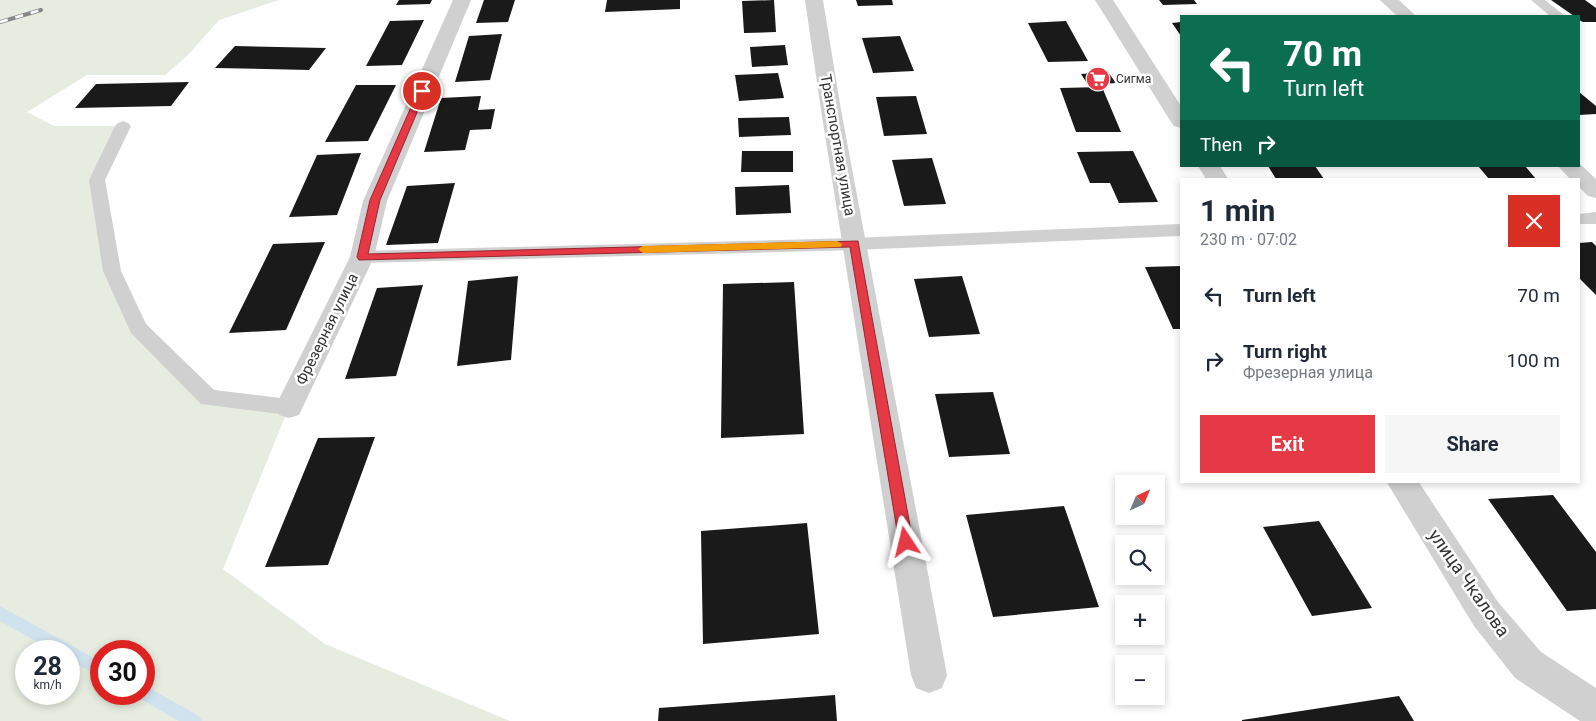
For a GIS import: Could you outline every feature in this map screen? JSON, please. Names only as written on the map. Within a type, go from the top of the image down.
[{"type":"street","name":"Фрезерная улица","points":[[289,407],[362,257],[375,200],[462,0]]},
{"type":"street","name":"Транспортная улица","points":[[814,0],[854,244],[929,675]]},
{"type":"street","points":[[1104,0],[1180,120]]},
{"type":"street","points":[[1389,0],[1406,15]]},
{"type":"street","points":[[1210,167],[1216,178]]},
{"type":"street","points":[[1570,167],[1596,191]]},
{"type":"street","name":"улица Чкалова","points":[[1401,483],[1486,614],[1528,665],[1596,710]]},
{"type":"lane","points":[[1537,0],[1557,15]]},
{"type":"lane","points":[[123,126],[97,180],[112,271],[138,328],[208,398],[289,407]]},
{"type":"lane","points":[[1580,219],[1596,218]]},
{"type":"lane","points":[[362,257],[854,244],[1180,230]]},
{"type":"shaded area","points":[[0,0],[279,0],[219,20],[187,56],[165,75],[87,75],[27,112],[54,126],[123,126],[97,180],[112,271],[138,328],[208,398],[289,407],[223,569],[325,644],[510,721],[0,721]]},
{"type":"building","points":[[399,0],[432,0],[430,4],[396,5]]},
{"type":"building","points":[[484,0],[515,0],[508,22],[476,23]]},
{"type":"building","points":[[607,0],[680,0],[680,9],[605,12]]},
{"type":"building","points":[[774,0],[776,32],[744,33],[742,1]]},
{"type":"building","points":[[856,0],[892,0],[893,5],[858,6]]},
{"type":"building","points":[[1159,0],[1194,0],[1197,4],[1163,5]]},
{"type":"building","points":[[1551,0],[1585,0],[1596,8],[1596,22],[1583,22],[1580,20],[1580,15],[1573,15]]},
{"type":"building","points":[[424,20],[402,65],[366,66],[390,21]]},
{"type":"building","points":[[1066,21],[1088,61],[1048,62],[1028,23]]},
{"type":"building","points":[[1180,22],[1180,35],[1172,23]]},
{"type":"building","points":[[502,34],[490,80],[455,82],[469,36]]},
{"type":"building","points":[[900,36],[914,71],[873,73],[862,38]]},
{"type":"building","points":[[785,45],[788,65],[752,67],[750,47]]},
{"type":"building","points":[[235,46],[326,48],[309,70],[215,68]]},
{"type":"building","name":"Сигма","points":[[1108,72],[1116,83],[1088,85],[1081,74]]},
{"type":"building","points":[[778,73],[784,98],[739,101],[735,75]]},
{"type":"building","points":[[189,82],[171,106],[75,108],[96,84]]},
{"type":"building","points":[[356,85],[396,85],[368,141],[325,142]]},
{"type":"building","points":[[1102,87],[1121,132],[1076,132],[1060,88]]},
{"type":"building","points":[[1580,93],[1596,106],[1596,114],[1580,115]]},
{"type":"building","points":[[481,96],[478,110],[495,109],[491,129],[470,130],[465,150],[424,152],[441,98]]},
{"type":"building","points":[[916,96],[927,134],[884,136],[876,97]]},
{"type":"building","points":[[789,117],[791,135],[739,137],[738,118]]},
{"type":"building","points":[[742,151],[793,151],[793,172],[741,172]]},
{"type":"building","points":[[1133,151],[1158,202],[1119,203],[1110,183],[1090,183],[1077,152]]},
{"type":"building","points":[[361,153],[337,215],[289,217],[317,155]]},
{"type":"building","points":[[932,158],[946,204],[904,206],[892,160]]},
{"type":"building","points":[[1269,167],[1316,167],[1323,178],[1275,178]]},
{"type":"building","points":[[1479,167],[1526,167],[1535,178],[1488,178]]},
{"type":"building","points":[[455,183],[438,243],[386,245],[407,186]]},
{"type":"building","points":[[789,185],[791,213],[736,215],[735,187]]},
{"type":"building","points":[[325,242],[286,330],[229,333],[273,244]]},
{"type":"building","points":[[1592,242],[1596,246],[1596,295],[1580,279],[1580,243]]},
{"type":"building","points":[[1180,266],[1180,329],[1173,329],[1145,267]]},
{"type":"building","points":[[518,276],[511,360],[457,366],[468,281]]},
{"type":"building","points":[[962,276],[980,334],[929,337],[914,279]]},
{"type":"building","points":[[794,282],[804,434],[721,438],[723,284]]},
{"type":"building","points":[[423,285],[396,376],[345,379],[377,288]]},
{"type":"building","points":[[993,392],[1010,454],[949,457],[935,394]]},
{"type":"building","points":[[375,437],[328,565],[265,567],[318,438]]},
{"type":"building","points":[[1553,495],[1596,552],[1596,609],[1567,611],[1488,499]]},
{"type":"building","points":[[1064,506],[1099,607],[993,617],[966,515]]},
{"type":"building","points":[[1319,521],[1372,608],[1312,616],[1263,527]]},
{"type":"building","points":[[807,523],[819,634],[703,644],[701,531]]},
{"type":"building","points":[[835,695],[837,721],[658,721],[659,708]]},
{"type":"building","points":[[1399,696],[1414,721],[1242,721],[1242,720]]},
{"type":"waterway","points":[[0,613],[48,640]]},
{"type":"waterway","points":[[80,658],[90,664]]},
{"type":"waterway","points":[[155,699],[194,721]]},
{"type":"railway","points":[[0,22],[41,10]]},
{"type":"slow traffic","points":[[643,249],[837,244]]},
{"type":"place","name":"Сигма","points":[[1098,79]]},
{"type":"route","points":[[422,91],[375,200],[362,257],[854,244],[906,542]]}]
